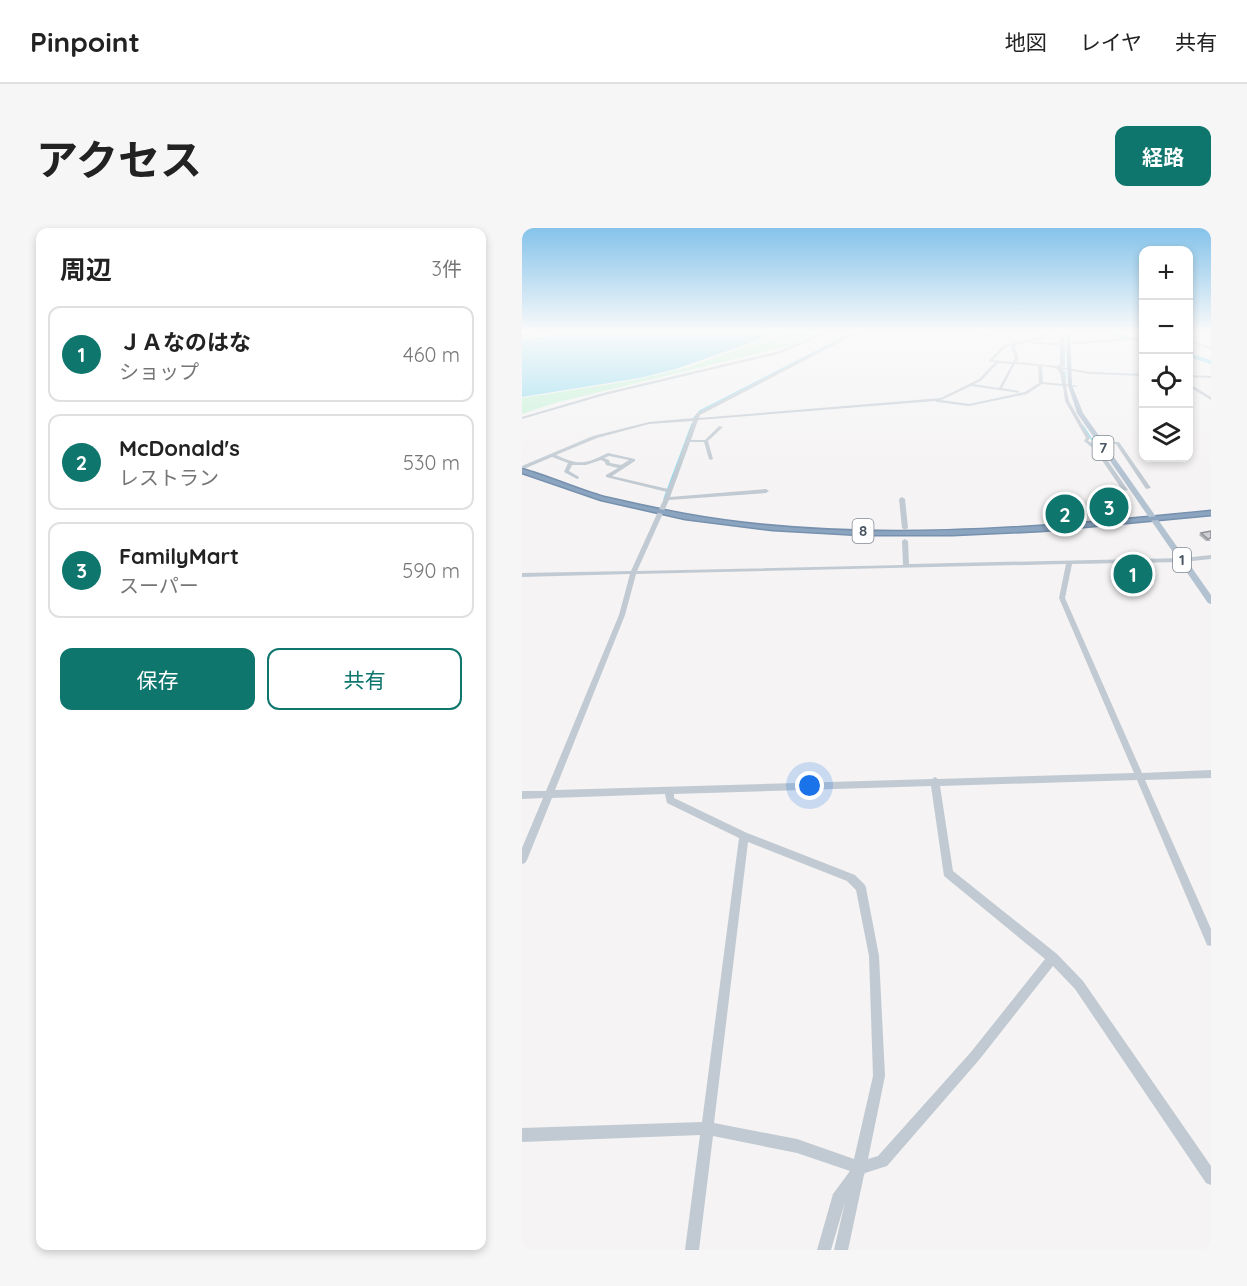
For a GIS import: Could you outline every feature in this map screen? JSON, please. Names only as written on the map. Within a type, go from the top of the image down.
[{"type":"highway","name":"8","points":[[523,469],[597,496],[661,513]]},
{"type":"highway","name":"8","points":[[522,477],[591,500],[783,531],[897,537],[1001,535],[1211,518]]},
{"type":"highway","name":"8","points":[[1159,521],[1211,513]]},
{"type":"main road","name":"7","points":[[1073,379],[1083,408],[1103,443],[1159,521]]},
{"type":"main road","name":"1","points":[[1159,521],[1211,601]]},
{"type":"main road","name":"1","points":[[1186,560],[1211,589]]},
{"type":"street","points":[[522,418],[604,394],[670,379]]},
{"type":"street","points":[[522,860],[622,615],[633,573],[667,500],[696,418],[701,412],[763,379]]},
{"type":"street","points":[[937,400],[971,385],[978,379]]},
{"type":"street","points":[[1000,389],[1006,379]]},
{"type":"street","points":[[1041,379],[1041,383]]},
{"type":"street","points":[[1062,379],[1067,401],[1088,438],[1088,443]]},
{"type":"street","points":[[523,469],[595,437],[621,430],[696,418],[937,400],[969,405],[1026,393],[1041,383],[1073,385]]},
{"type":"street","points":[[971,385],[1026,393]]},
{"type":"street","points":[[1193,387],[1211,399]]},
{"type":"street","points":[[688,441],[706,441],[721,427]]},
{"type":"street","points":[[706,441],[711,459]]},
{"type":"street","points":[[1088,443],[1117,443],[1148,488]]},
{"type":"street","points":[[1088,443],[1097,449],[1125,490]]},
{"type":"street","points":[[551,455],[570,464],[594,464],[608,454],[633,460],[608,476],[670,491]]},
{"type":"street","points":[[601,459],[607,461],[608,464],[622,467]]},
{"type":"street","points":[[570,464],[566,472],[577,478]]},
{"type":"street","points":[[667,500],[766,491]]},
{"type":"street","points":[[902,499],[905,528]]},
{"type":"street","points":[[906,541],[906,567]]},
{"type":"street","points":[[522,575],[1186,560],[1211,557]]},
{"type":"street","points":[[1069,563],[1062,598],[1211,941]]},
{"type":"street","points":[[522,795],[1211,774]]},
{"type":"street","points":[[935,782],[948,873],[1053,958],[1079,985],[1211,1178]]},
{"type":"street","points":[[669,791],[670,800],[744,836],[851,878],[861,888],[874,956],[879,1076],[861,1168],[841,1250]]},
{"type":"street","points":[[692,1250],[744,836]]},
{"type":"street","points":[[824,1250],[838,1199],[861,1168],[882,1161],[975,1056],[1053,958]]},
{"type":"street","points":[[522,1135],[707,1128],[797,1146],[861,1168]]},
{"type":"green space","points":[[654,379],[555,403],[522,414],[522,398]]},
{"type":"water","points":[[522,379],[636,379],[522,397]]},
{"type":"building","points":[[1211,531],[1211,538],[1208,539],[1201,533]]},
{"type":"waterway","points":[[694,418],[700,411],[763,379]]},
{"type":"waterway","points":[[664,499],[692,424]]},
{"type":"waterway","points":[[1083,426],[1093,441]]},
{"type":"place","name":"FamilyMart","points":[[1109,507]]},
{"type":"place","name":"McDonald's","points":[[1065,514]]},
{"type":"place","name":"ＪＡなのはな","points":[[1133,574]]}]
